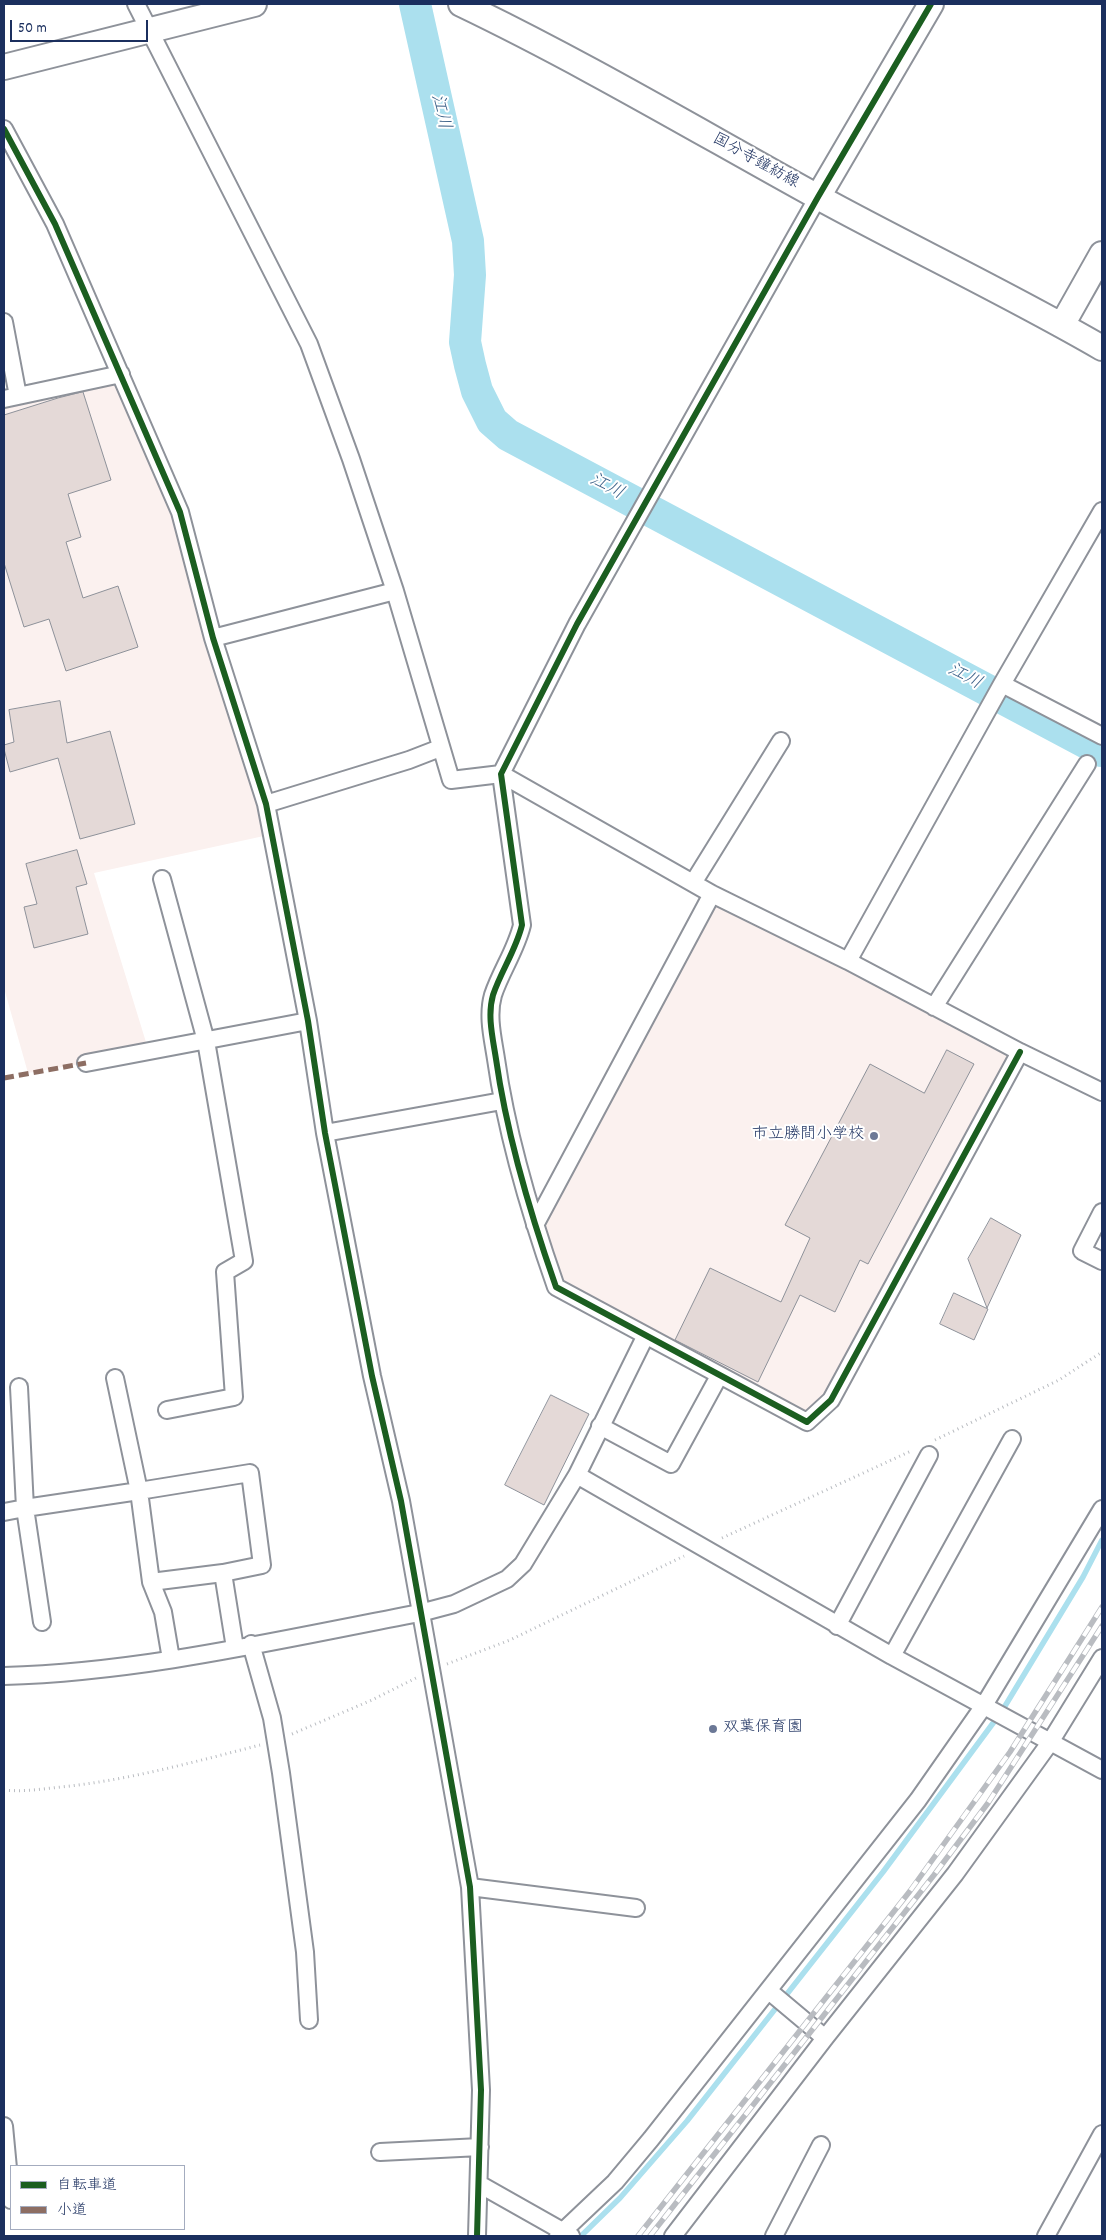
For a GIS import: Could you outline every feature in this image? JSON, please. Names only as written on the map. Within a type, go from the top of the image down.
[{"type":"street","points":[[136,4],[308,344],[351,460],[395,591],[451,780],[501,774],[712,894],[848,961],[1020,1052],[1102,1092]]},
{"type":"street","points":[[4,67],[254,4]]},
{"type":"street","name":"国分寺鐘紡線","points":[[461,4],[525,34],[818,197],[1062,325],[1102,348]]},
{"type":"street","points":[[931,4],[818,197],[577,624],[501,774],[522,925],[518,942],[493,996],[490,1023],[502,1101],[535,1225],[556,1288],[807,1422],[831,1400],[1020,1052]]},
{"type":"street","points":[[4,129],[55,224],[122,374],[180,512],[213,638],[266,804],[308,1021],[325,1133],[372,1376],[401,1501],[470,1887],[482,2090],[477,2236]]},
{"type":"street","points":[[1062,325],[1102,254]]},
{"type":"street","points":[[4,322],[11,397],[122,374]]},
{"type":"street","points":[[848,961],[1002,684],[1102,511]]},
{"type":"street","points":[[213,638],[395,591]]},
{"type":"street","points":[[1002,684],[1102,736]]},
{"type":"street","points":[[693,883],[781,741]]},
{"type":"street","points":[[266,804],[409,760],[440,748]]},
{"type":"street","points":[[934,1006],[1087,764]]},
{"type":"street","points":[[162,879],[206,1041],[244,1261],[225,1272],[234,1397],[167,1410]]},
{"type":"street","points":[[535,1225],[712,894]]},
{"type":"street","points":[[86,1063],[308,1021]]},
{"type":"street","points":[[325,1133],[502,1101]]},
{"type":"street","points":[[1102,1212],[1082,1251],[1102,1261]]},
{"type":"street","points":[[4,1676],[56,1674],[144,1664],[420,1613],[454,1604],[507,1579],[523,1564],[577,1475],[645,1337]]},
{"type":"street","points":[[600,1426],[671,1464],[719,1376]]},
{"type":"street","points":[[115,1378],[139,1491],[151,1582],[163,1612],[170,1660]]},
{"type":"street","points":[[18,1387],[25,1508],[42,1622]]},
{"type":"street","points":[[892,1656],[1012,1439]]},
{"type":"street","points":[[837,1626],[924,1449]]},
{"type":"street","points":[[4,1512],[250,1473],[262,1565],[223,1573],[151,1582]]},
{"type":"street","points":[[577,1475],[837,1626],[1050,1744],[1102,1770]]},
{"type":"street","points":[[479,2184],[564,2235],[615,2182],[770,1991],[918,1800],[983,1707],[1102,1509]]},
{"type":"street","points":[[223,1573],[235,1648]]},
{"type":"street","points":[[252,1644],[276,1740],[305,1952],[309,2020]]},
{"type":"street","points":[[673,2236],[825,2038],[955,1874],[1050,1744],[1102,1658]]},
{"type":"street","points":[[470,1887],[636,1908]]},
{"type":"street","points":[[770,1991],[825,2038]]},
{"type":"street","points":[[4,2126],[10,2189]]},
{"type":"street","points":[[1046,2236],[1102,2134]]},
{"type":"street","points":[[774,2236],[821,2145]]},
{"type":"street","points":[[380,2152],[480,2147]]},
{"type":"path","points":[[4,1790],[18,1791],[99,1783],[162,1770],[276,1740],[372,1700],[431,1671],[510,1640],[702,1547],[924,1449],[1059,1380],[1102,1352]]},
{"type":"shaded area","points":[[121,374],[180,512],[273,834],[94,873],[149,1052],[28,1073],[4,988],[4,399]]},
{"type":"shaded area","points":[[712,894],[1020,1052],[831,1400],[807,1422],[556,1287],[535,1225]]},
{"type":"building","points":[[83,392],[111,480],[68,494],[81,537],[66,542],[83,598],[118,586],[138,647],[66,671],[49,619],[24,627],[4,563],[4,415]]},
{"type":"building","points":[[60,701],[67,743],[110,731],[135,824],[80,839],[58,758],[10,772],[4,749],[4,745],[14,742],[9,710]]},
{"type":"building","points":[[77,850],[87,884],[76,887],[88,934],[34,948],[24,907],[37,904],[26,864]]},
{"type":"building","points":[[947,1050],[974,1064],[868,1264],[860,1260],[835,1312],[800,1295],[758,1382],[675,1340],[710,1268],[781,1302],[810,1238],[785,1225],[870,1064],[924,1093]]},
{"type":"building","points":[[991,1218],[1021,1235],[987,1308],[968,1259]]},
{"type":"building","points":[[954,1293],[988,1309],[974,1340],[940,1324]]},
{"type":"building","points":[[551,1395],[589,1414],[544,1505],[505,1485]]},
{"type":"waterway","name":"江川","points":[[415,4],[468,241],[470,275],[465,342],[477,391],[492,421],[508,435],[1102,751]]},
{"type":"waterway","points":[[581,2236],[620,2198],[687,2121],[883,1872],[1002,1711],[1083,1577],[1102,1540]]},
{"type":"railway","points":[[638,2236],[910,1891],[1010,1752],[1102,1607]]},
{"type":"railway","points":[[650,2236],[934,1875],[988,1803],[1102,1626]]},
{"type":"marked path","points":[[4,1078],[86,1063]]},
{"type":"cycle path","points":[[931,4],[818,197],[577,624],[501,774],[522,925],[493,995],[491,1027],[506,1117],[513,1146],[528,1203],[556,1287],[807,1422],[831,1400],[1020,1052]]},
{"type":"cycle path","points":[[4,129],[55,224],[180,512],[213,638],[266,804],[308,1021],[325,1133],[372,1376],[401,1501],[470,1887],[481,2090],[477,2236]]},
{"type":"place","name":"市立勝間小学校","points":[[874,1136]]},
{"type":"place","name":"双葉保育園","points":[[713,1729]]}]
